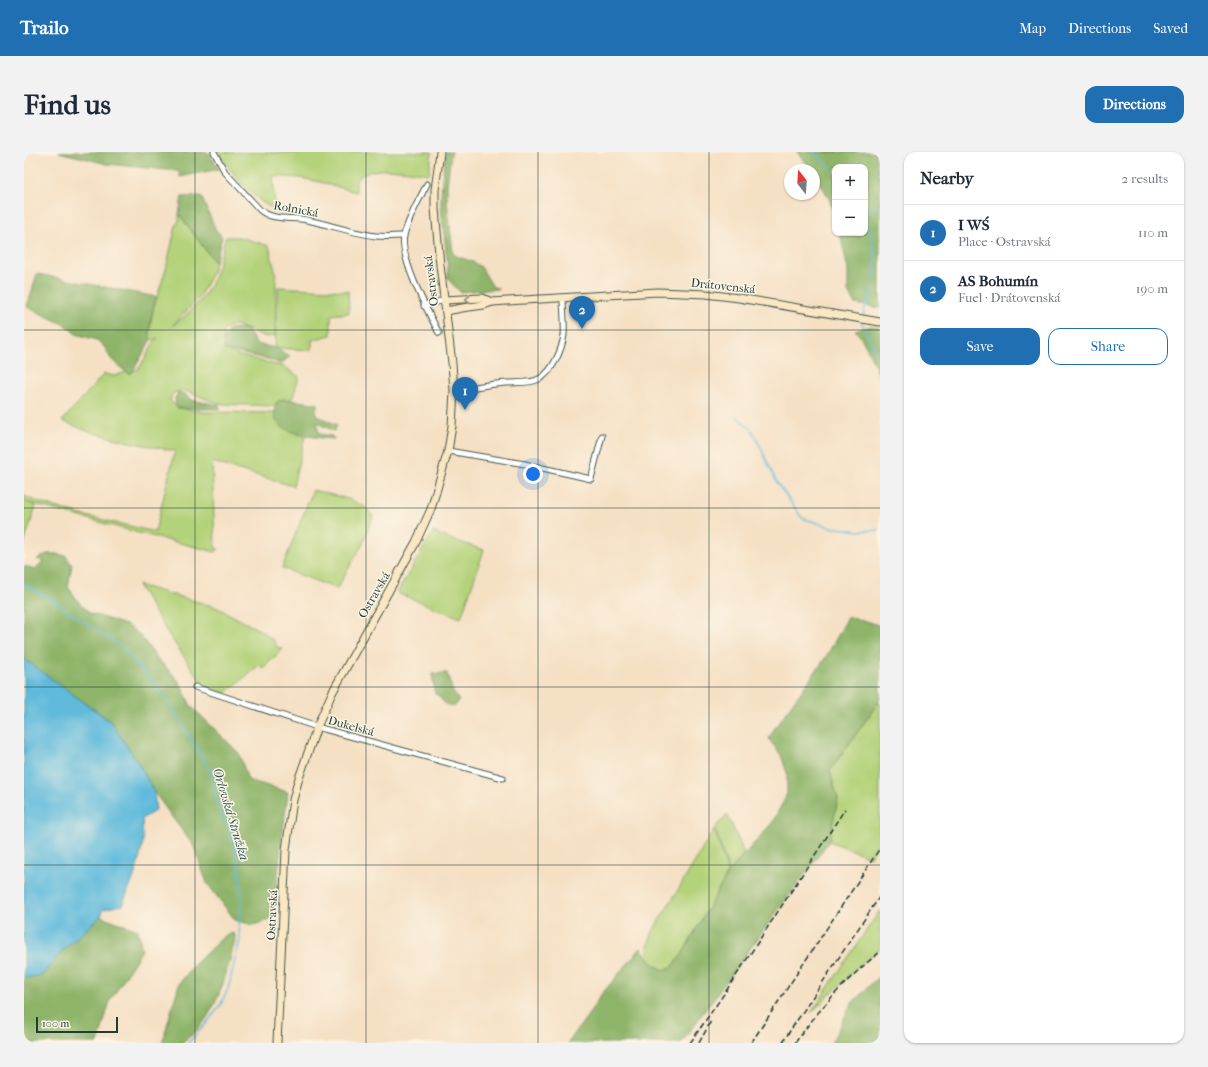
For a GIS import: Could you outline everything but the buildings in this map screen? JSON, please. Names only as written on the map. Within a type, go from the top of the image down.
[{"type":"main road","name":"Ostravská","points":[[277,1043],[288,836],[295,794],[317,727],[337,684],[416,542],[431,509],[448,450],[452,426],[454,391],[435,209],[435,190],[440,152]]},
{"type":"main road","name":"Drátovenská","points":[[446,311],[484,305],[492,302],[658,292],[706,294],[769,302],[880,322]]},
{"type":"main road","name":"Drátovenská","points":[[444,300],[482,298],[492,302]]},
{"type":"street","name":"Rolnická","points":[[214,152],[225,172],[265,214],[306,220],[376,236],[404,236]]},
{"type":"street","name":"Ostravská","points":[[427,184],[404,236],[407,260],[424,306],[439,333]]},
{"type":"street","points":[[454,391],[504,383],[535,381],[543,377],[550,369],[562,344],[564,335],[562,298]]},
{"type":"street","points":[[424,306],[444,300]]},
{"type":"street","points":[[448,450],[525,464],[592,479],[602,436]]},
{"type":"street","name":"Dukelská","points":[[194,687],[317,727],[503,778]]},
{"type":"green space","points":[[59,152],[208,152],[219,169],[180,177],[179,172],[177,171],[107,164]]},
{"type":"green space","points":[[218,152],[432,152],[429,174],[401,170],[371,171],[356,180],[356,192],[300,178],[273,176],[275,209],[260,201],[243,185]]},
{"type":"green space","points":[[446,152],[453,152],[451,154],[447,185],[447,200],[453,253],[454,255],[473,262],[481,267],[493,287],[499,288],[497,289],[460,292],[448,279],[441,202],[442,177]]},
{"type":"green space","points":[[797,152],[875,152],[880,182],[880,308],[855,304],[848,292],[848,270],[841,236],[868,236],[868,164],[832,164],[832,207],[829,198],[820,183],[820,164],[807,164]]},
{"type":"green space","points":[[201,196],[216,230],[222,237],[215,263],[179,214],[182,197]]},
{"type":"green space","points":[[179,214],[215,263],[212,273],[198,299],[171,327],[193,308],[210,286],[218,267],[226,237],[240,237],[269,246],[276,275],[275,336],[266,337],[236,325],[230,326],[223,332],[224,350],[237,355],[285,367],[299,377],[293,397],[278,401],[274,406],[220,404],[183,390],[173,393],[170,400],[177,408],[202,412],[275,413],[275,419],[298,434],[305,436],[293,486],[212,462],[215,548],[219,549],[216,552],[135,532],[26,502],[36,506],[24,544],[24,496],[38,502],[82,515],[155,532],[175,451],[129,442],[90,432],[62,421],[104,374],[114,376],[126,372],[130,374],[140,367],[154,342],[158,338],[153,340],[149,337],[149,334],[154,306],[166,269],[176,225],[179,221]]},
{"type":"green space","points":[[37,274],[157,297],[152,312],[149,331],[151,339],[130,374],[111,359],[105,348],[97,340],[76,334],[65,325],[27,307]]},
{"type":"green space","points":[[278,287],[348,291],[349,313],[331,315],[331,335],[312,340],[312,350],[275,348]]},
{"type":"green space","points":[[872,326],[880,328],[880,377],[865,345],[855,330]]},
{"type":"green space","points":[[241,328],[248,330],[256,344],[275,348],[290,356],[281,364],[272,360],[224,350],[223,341],[229,329]]},
{"type":"green space","points":[[178,393],[184,393],[191,400],[219,405],[220,409],[177,408],[175,398]]},
{"type":"green space","points":[[284,399],[319,404],[316,408],[316,415],[337,425],[334,431],[317,423],[319,434],[332,436],[334,439],[320,438],[292,432],[278,424],[274,416],[276,403]]},
{"type":"green space","points":[[313,490],[348,499],[364,506],[373,516],[363,543],[337,589],[282,568]]},
{"type":"green space","points":[[433,532],[484,550],[461,618],[397,593]]},
{"type":"green space","points":[[47,554],[66,556],[72,565],[68,587],[81,605],[90,613],[126,625],[139,634],[156,657],[179,681],[191,706],[239,753],[248,780],[288,792],[273,919],[253,925],[235,920],[207,883],[193,845],[154,792],[139,764],[110,721],[24,659],[24,566],[35,569],[43,561],[37,559]]},
{"type":"green space","points":[[138,585],[216,607],[263,632],[274,641],[277,647],[283,649],[263,668],[259,665],[226,693],[206,687],[167,632]]},
{"type":"green space","points":[[848,617],[880,626],[880,697],[878,703],[830,771],[838,799],[829,841],[681,1043],[568,1043],[600,996],[641,948],[654,965],[664,970],[673,966],[681,956],[728,873],[772,823],[787,794],[787,773],[781,755],[769,739],[774,729],[826,657]]},
{"type":"green space","points":[[447,673],[453,692],[459,701],[454,707],[446,704],[438,695],[435,694],[432,674]]},
{"type":"green space","points":[[878,703],[880,703],[880,841],[870,857],[829,841],[838,799],[830,771]]},
{"type":"green space","points":[[727,814],[744,853],[729,872],[715,828]]},
{"type":"green space","points":[[714,829],[728,873],[681,956],[673,966],[664,970],[650,960],[648,950],[651,937]]},
{"type":"green space","points":[[880,910],[880,949],[862,963],[811,1013]]},
{"type":"green space","points":[[101,916],[138,930],[142,950],[110,1001],[98,1043],[24,1043],[24,978],[42,975],[61,952]]},
{"type":"green space","points":[[233,933],[235,935],[235,940],[226,975],[212,1009],[206,1019],[196,1031],[182,1043],[162,1043],[179,984],[194,965],[223,937]]},
{"type":"green space","points":[[880,975],[880,1043],[831,1043],[852,1003]]},
{"type":"water","points":[[24,659],[110,721],[139,764],[154,792],[156,810],[142,819],[143,841],[140,858],[122,905],[104,909],[101,916],[61,952],[42,975],[24,978]]},
{"type":"waterway","points":[[814,152],[832,169]]},
{"type":"waterway","points":[[868,209],[880,207]]},
{"type":"waterway","points":[[863,317],[873,288],[875,276],[875,257],[868,223]]},
{"type":"waterway","points":[[862,321],[862,324],[880,361]]},
{"type":"waterway","points":[[736,416],[753,431],[777,483],[802,518],[830,527],[859,531],[880,530]]},
{"type":"waterway","name":"Orlovská Stružka","points":[[24,584],[55,602],[122,647],[165,697],[208,767],[214,781],[216,799],[235,847],[241,882],[239,926],[240,939],[228,989],[220,1006],[188,1043]]},
{"type":"railway","points":[[690,1043],[726,991],[845,809]]},
{"type":"railway","points":[[751,1043],[880,848]]},
{"type":"railway","points":[[782,1043],[880,896]]},
{"type":"railway","points":[[795,1043],[834,994],[856,972],[880,952]]},
{"type":"railway","points":[[699,1043],[711,1021]]},
{"type":"place","name":"AS Bohumín","points":[[582,329]]},
{"type":"place","name":"I WŚ","points":[[465,410]]}]
